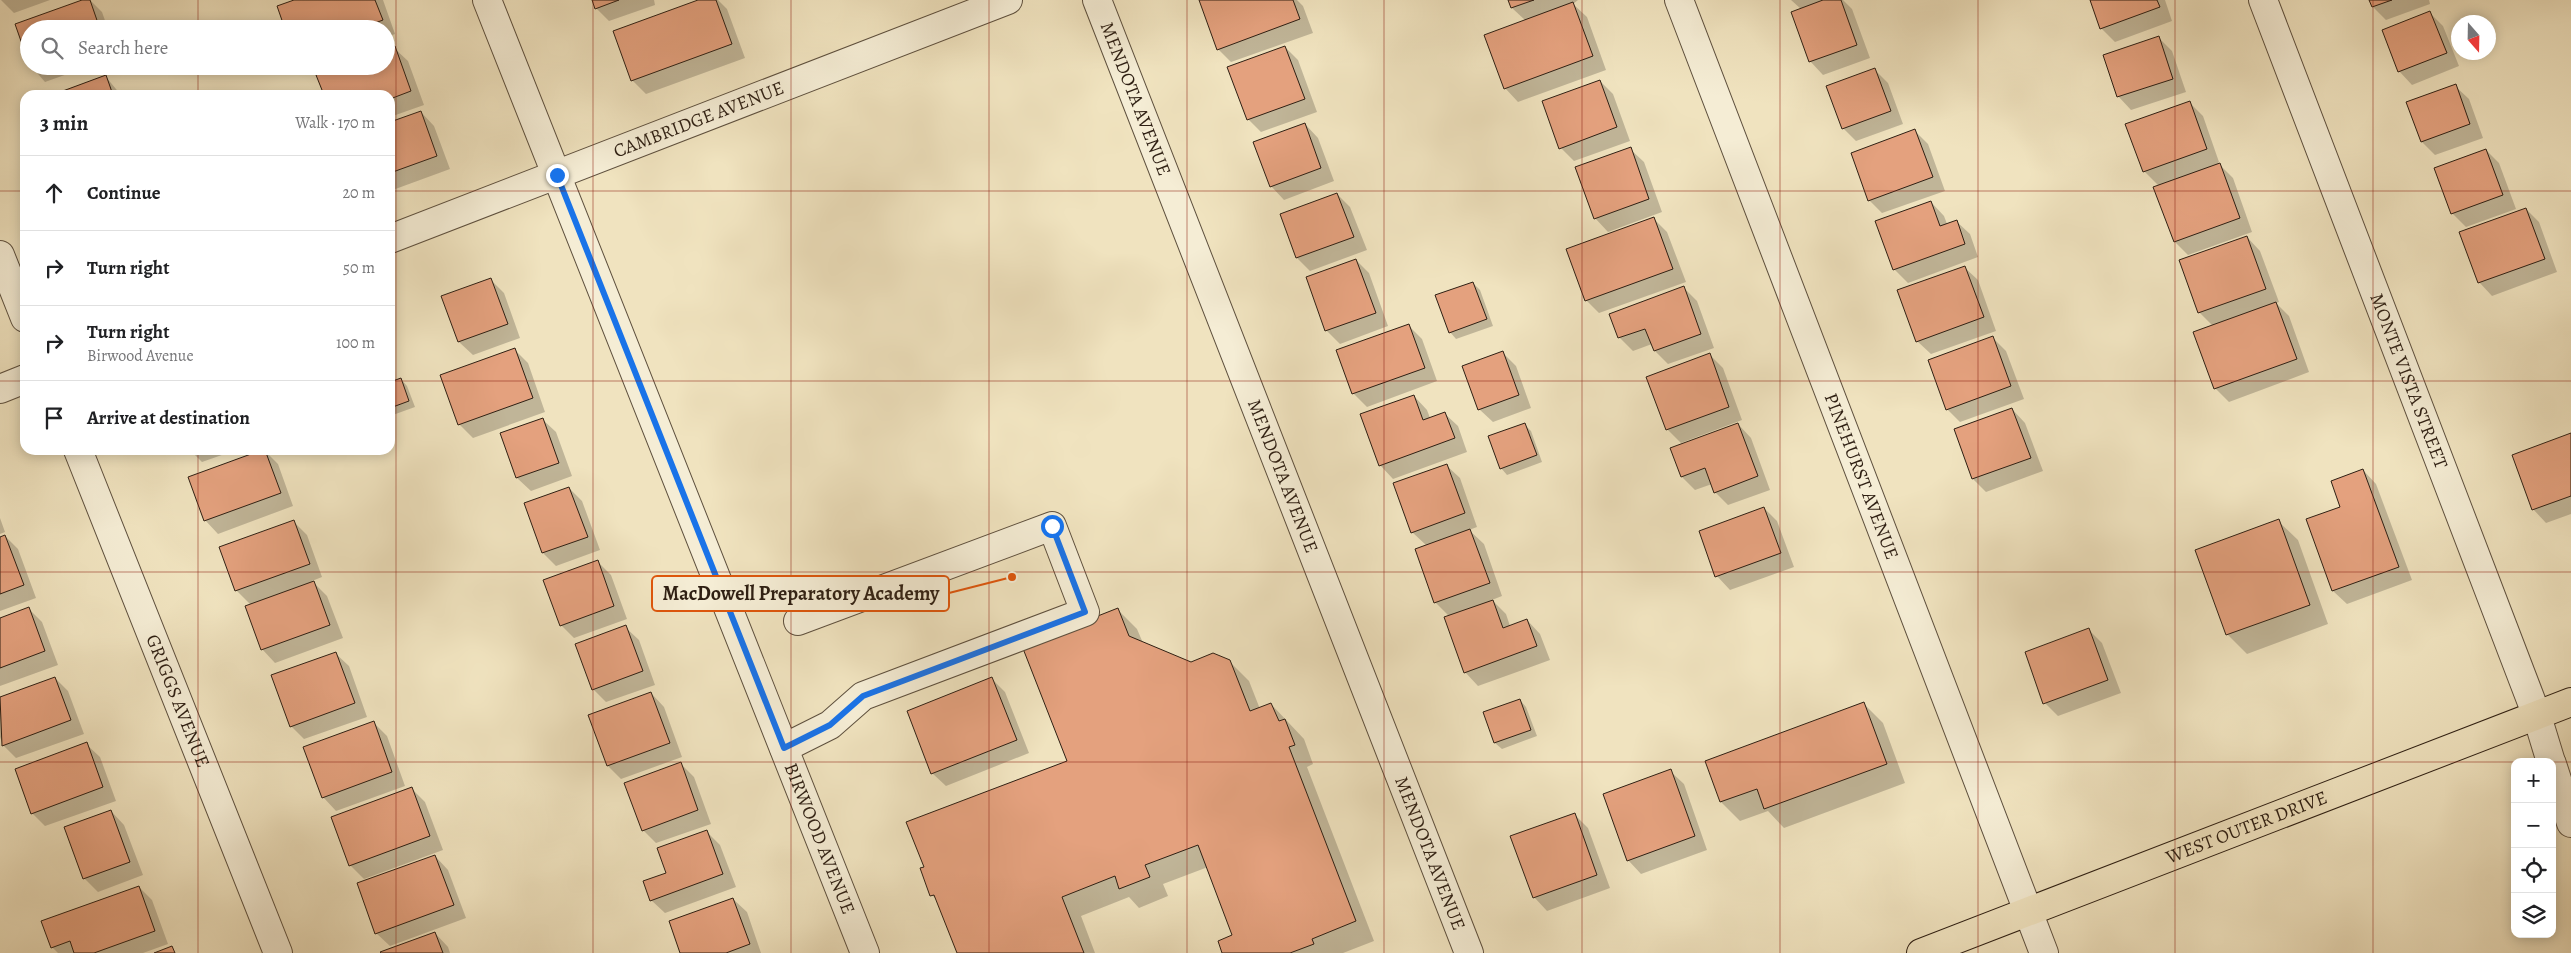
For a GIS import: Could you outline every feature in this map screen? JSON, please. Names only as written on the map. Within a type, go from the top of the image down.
[{"type":"main road","name":"WEST OUTER DRIVE","points":[[1921,953],[2571,702]]},
{"type":"street","name":"BIRWOOD AVENUE","points":[[486,0],[865,953]]},
{"type":"street","name":"CAMBRIDGE AVENUE","points":[[395,237],[1008,0]]},
{"type":"street","name":"MENDOTA AVENUE","points":[[1097,0],[1469,953]]},
{"type":"street","name":"PINEHURST AVENUE","points":[[1679,0],[2044,953]]},
{"type":"street","name":"MONTE VISTA STREET","points":[[2263,0],[2537,716],[2550,758]]},
{"type":"street","points":[[0,255],[20,305]]},
{"type":"street","points":[[0,389],[20,381]]},
{"type":"street","name":"GRIGGS AVENUE","points":[[80,455],[278,953]]},
{"type":"street","points":[[784,748],[830,725],[863,696],[1085,612],[1052,526],[798,621]]},
{"type":"street","name":"MONTE VISTA STREET","points":[[2556,776],[2571,823]]},
{"type":"building","points":[[82,0],[90,0],[97,20],[26,20]]},
{"type":"building","points":[[294,0],[375,0],[383,20],[282,20],[277,6]]},
{"type":"building","points":[[592,0],[619,0],[595,9]]},
{"type":"building","points":[[698,0],[716,0],[732,44],[631,81],[613,31]]},
{"type":"building","points":[[1199,0],[1293,0],[1300,19],[1217,50]]},
{"type":"building","points":[[1508,0],[1534,0],[1511,8]]},
{"type":"building","points":[[1823,0],[1841,0],[1857,45],[1809,62],[1791,12]]},
{"type":"building","points":[[2090,0],[2157,0],[2160,7],[2100,29]]},
{"type":"building","points":[[2369,0],[2392,0],[2372,7]]},
{"type":"building","points":[[1573,2],[1593,56],[1504,89],[1484,35]]},
{"type":"building","points":[[2430,11],[2447,53],[2398,72],[2382,30]]},
{"type":"building","points":[[20,22],[20,38],[15,24]]},
{"type":"building","points":[[2159,36],[2173,79],[2117,97],[2103,55]]},
{"type":"building","points":[[395,46],[411,91],[395,97],[395,90],[322,90],[316,75],[395,75]]},
{"type":"building","points":[[1285,46],[1305,99],[1247,120],[1227,67]]},
{"type":"building","points":[[1875,68],[1891,111],[1842,129],[1826,86]]},
{"type":"building","points":[[106,75],[111,90],[66,90]]},
{"type":"building","points":[[1600,80],[1617,127],[1559,149],[1542,101]]},
{"type":"building","points":[[2456,84],[2470,124],[2421,142],[2406,102]]},
{"type":"building","points":[[2190,101],[2207,149],[2143,172],[2125,124]]},
{"type":"building","points":[[421,111],[437,156],[395,171],[395,120]]},
{"type":"building","points":[[1305,123],[1321,168],[1270,187],[1253,142]]},
{"type":"building","points":[[1915,129],[1933,177],[1868,201],[1851,153]]},
{"type":"building","points":[[1631,147],[1649,199],[1594,219],[1575,167]]},
{"type":"building","points":[[2486,149],[2503,195],[2451,214],[2434,168]]},
{"type":"building","points":[[2220,163],[2240,218],[2174,242],[2153,187]]},
{"type":"building","points":[[1337,193],[1354,237],[1296,258],[1280,214]]},
{"type":"building","points":[[1931,201],[1940,226],[1957,220],[1965,244],[1893,270],[1875,221]]},
{"type":"building","points":[[2526,208],[2545,259],[2478,283],[2459,232]]},
{"type":"building","points":[[1654,217],[1673,269],[1585,301],[1566,249]]},
{"type":"building","points":[[2247,236],[2266,289],[2198,313],[2179,260]]},
{"type":"building","points":[[1356,259],[1376,313],[1325,331],[1306,277]]},
{"type":"building","points":[[1965,266],[1984,317],[1916,342],[1897,290]]},
{"type":"building","points":[[491,278],[508,324],[458,342],[441,296]]},
{"type":"building","points":[[1473,282],[1487,319],[1449,333],[1435,295]]},
{"type":"building","points":[[1684,286],[1701,334],[1654,351],[1645,329],[1618,338],[1609,314]]},
{"type":"building","points":[[2276,302],[2297,359],[2214,389],[2193,332]]},
{"type":"building","points":[[1409,324],[1425,368],[1352,394],[1336,350]]},
{"type":"building","points":[[1993,336],[2011,386],[1946,410],[1928,360]]},
{"type":"building","points":[[515,348],[533,398],[458,425],[440,375]]},
{"type":"building","points":[[1503,351],[1519,395],[1478,410],[1462,366]]},
{"type":"building","points":[[1710,353],[1729,407],[1666,430],[1646,377]]},
{"type":"building","points":[[401,378],[409,401],[395,406],[395,380]]},
{"type":"building","points":[[1414,395],[1423,420],[1445,412],[1455,438],[1379,466],[1360,414]]},
{"type":"building","points":[[2012,408],[2031,458],[1972,479],[1954,429]]},
{"type":"building","points":[[543,418],[559,463],[516,478],[500,433]]},
{"type":"building","points":[[1525,423],[1537,455],[1500,469],[1488,436]]},
{"type":"building","points":[[1738,423],[1758,476],[1714,493],[1705,468],[1681,477],[1670,448]]},
{"type":"building","points":[[2571,433],[2571,496],[2532,510],[2512,455]]},
{"type":"building","points":[[248,455],[267,455],[281,493],[204,521],[188,477]]},
{"type":"building","points":[[1447,464],[1465,513],[1411,533],[1393,483]]},
{"type":"building","points":[[2363,469],[2399,567],[2332,591],[2306,519],[2340,507],[2331,481]]},
{"type":"building","points":[[569,487],[588,537],[542,553],[524,503]]},
{"type":"building","points":[[1764,507],[1781,553],[1715,577],[1699,531]]},
{"type":"building","points":[[2279,519],[2310,605],[2226,635],[2195,550]]},
{"type":"building","points":[[294,520],[310,564],[235,591],[219,547]]},
{"type":"building","points":[[1470,529],[1490,583],[1434,603],[1415,549]]},
{"type":"building","points":[[5,535],[24,585],[0,594],[0,537]]},
{"type":"building","points":[[598,560],[614,606],[560,626],[543,580]]},
{"type":"building","points":[[314,581],[330,625],[261,650],[245,606]]},
{"type":"building","points":[[1493,600],[1503,628],[1527,619],[1537,646],[1464,673],[1444,617]]},
{"type":"building","points":[[29,607],[45,651],[0,668],[0,618]]},
{"type":"building","points":[[1118,608],[1129,636],[1191,662],[1213,653],[1230,660],[1250,711],[1271,703],[1279,721],[1285,719],[1295,745],[1289,747],[1356,921],[1312,939],[1314,944],[1290,953],[1222,953],[1218,941],[1232,935],[1198,845],[1145,865],[1150,877],[1119,889],[1115,876],[1062,897],[1084,953],[957,953],[934,895],[930,896],[920,868],[924,867],[906,822],[1067,761],[1022,646]]},
{"type":"building","points":[[626,625],[643,671],[592,690],[575,644]]},
{"type":"building","points":[[2089,628],[2108,680],[2043,704],[2025,652]]},
{"type":"building","points":[[336,652],[355,703],[290,727],[271,675]]},
{"type":"building","points":[[55,677],[71,720],[2,746],[0,697]]},
{"type":"building","points":[[992,677],[1017,740],[931,774],[907,711]]},
{"type":"building","points":[[651,692],[670,743],[607,766],[588,715]]},
{"type":"building","points":[[1520,699],[1531,730],[1494,743],[1483,712]]},
{"type":"building","points":[[1864,702],[1887,764],[1764,809],[1757,789],[1720,802],[1705,761]]},
{"type":"building","points":[[374,721],[392,772],[322,798],[303,747]]},
{"type":"building","points":[[87,742],[103,787],[31,814],[15,769]]},
{"type":"building","points":[[681,762],[698,810],[642,831],[624,783]]},
{"type":"building","points":[[1671,769],[1695,836],[1627,861],[1603,794]]},
{"type":"building","points":[[412,787],[430,836],[349,866],[331,817]]},
{"type":"building","points":[[111,810],[130,862],[83,879],[64,827]]},
{"type":"building","points":[[1575,813],[1597,875],[1533,898],[1510,836]]},
{"type":"building","points":[[707,830],[723,874],[650,901],[643,881],[666,873],[657,848]]},
{"type":"building","points":[[435,855],[454,905],[375,934],[357,883]]},
{"type":"building","points":[[139,886],[155,931],[94,953],[74,953],[70,941],[51,948],[41,921]]},
{"type":"building","points":[[733,898],[750,944],[726,953],[680,953],[669,921]]},
{"type":"building","points":[[435,932],[443,953],[380,952]]},
{"type":"building","points":[[172,946],[175,953],[154,953]]},
{"type":"place","name":"MacDowell Preparatory Academy","points":[[1012,577]]},
{"type":"route","points":[[557,175],[784,748],[830,725],[863,696],[1085,612],[1052,526]]}]
